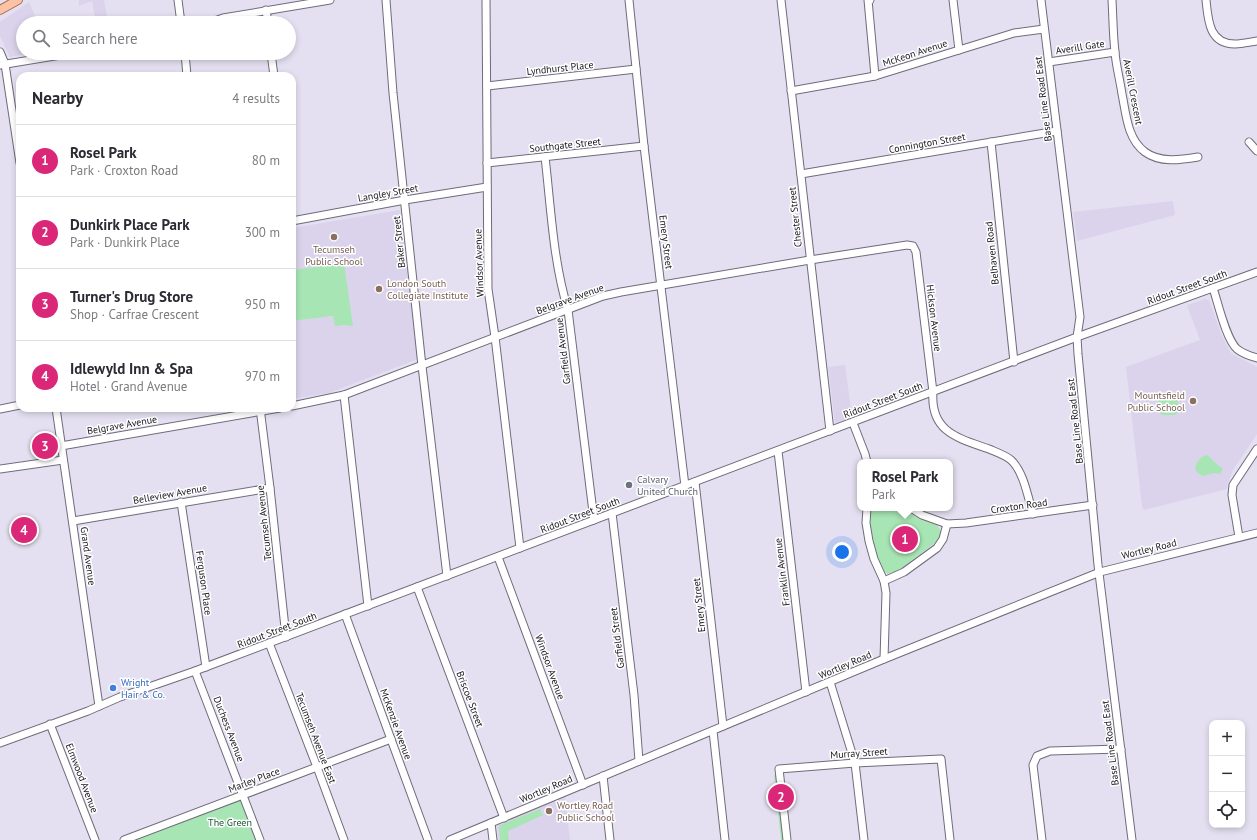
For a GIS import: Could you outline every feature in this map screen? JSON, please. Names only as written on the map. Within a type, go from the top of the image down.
[{"type":"main road","points":[[0,10],[18,0]]},
{"type":"street","points":[[178,0],[181,16]]},
{"type":"street","points":[[234,16],[330,0]]},
{"type":"street","name":"Baker Street","points":[[386,0],[393,93],[422,366],[447,576]]},
{"type":"street","name":"Windsor Avenue","points":[[486,0],[488,289],[520,548]]},
{"type":"street","name":"Emery Street","points":[[629,0],[644,146],[685,486]]},
{"type":"street","name":"Chester Street","points":[[781,0],[830,431]]},
{"type":"street","points":[[870,0],[868,0],[875,76]]},
{"type":"street","points":[[953,0],[959,50]]},
{"type":"street","name":"Base Line Road East","points":[[1041,0],[1080,317],[1077,337],[1093,505],[1132,840]]},
{"type":"street","name":"Averill Crescent","points":[[1112,0],[1115,52],[1128,124],[1138,146],[1151,156],[1167,160],[1198,157]]},
{"type":"street","points":[[1206,0],[1208,21],[1213,34],[1223,42],[1235,44],[1257,41]]},
{"type":"street","points":[[266,10],[267,16]]},
{"type":"street","name":"McKeon Avenue","points":[[791,91],[875,76],[1014,33],[1044,29]]},
{"type":"street","points":[[0,52],[16,140]]},
{"type":"street","name":"Averill Gate","points":[[1049,62],[1115,52]]},
{"type":"street","points":[[3,65],[32,60]]},
{"type":"street","points":[[186,60],[187,72]]},
{"type":"street","points":[[272,60],[273,72]]},
{"type":"street","name":"Lyndhurst Place","points":[[487,86],[636,69]]},
{"type":"street","name":"Connington Street","points":[[801,174],[1057,131]]},
{"type":"street","name":"Belhaven Road","points":[[991,142],[1014,362]]},
{"type":"street","points":[[1249,142],[1257,151]]},
{"type":"street","name":"Southgate Street","points":[[487,163],[644,146]]},
{"type":"street","name":"Garfield Avenue","points":[[545,157],[556,262],[568,310],[594,520]]},
{"type":"street","name":"Langley Street","points":[[296,220],[405,200],[487,187]]},
{"type":"street","name":"Belgrave Avenue","points":[[296,405],[344,395],[603,296],[810,260],[907,245],[913,246]]},
{"type":"street","name":"Hickson Avenue","points":[[913,246],[916,252],[933,392],[932,403],[934,412],[940,425],[953,436],[1000,454],[1011,460],[1019,471],[1025,485],[1033,514]]},
{"type":"street","name":"Ridout Street South","points":[[0,742],[286,637],[1077,337],[1257,272]]},
{"type":"street","points":[[1213,288],[1230,337],[1236,348],[1257,358]]},
{"type":"street","points":[[344,395],[368,606]]},
{"type":"street","points":[[0,409],[16,407]]},
{"type":"street","name":"Grand Avenue","points":[[57,412],[99,706]]},
{"type":"street","name":"Belgrave Avenue","points":[[61,446],[249,412]]},
{"type":"street","name":"Tecumseh Avenue","points":[[260,412],[286,637]]},
{"type":"street","points":[[852,423],[866,459]]},
{"type":"street","points":[[1239,537],[1232,495],[1233,485],[1257,449]]},
{"type":"street","name":"Franklin Avenue","points":[[778,451],[806,692]]},
{"type":"street","points":[[0,469],[63,460]]},
{"type":"street","name":"Emery Street","points":[[695,482],[723,726]]},
{"type":"street","name":"Belleview Avenue","points":[[72,521],[270,488]]},
{"type":"street","name":"Ferguson Place","points":[[181,502],[206,667]]},
{"type":"street","name":"Croxton Road","points":[[915,511],[946,524],[966,523],[1093,505]]},
{"type":"street","points":[[866,511],[869,541],[874,559],[884,581],[886,594],[884,659]]},
{"type":"street","name":"Garfield Street","points":[[612,513],[634,695],[639,761]]},
{"type":"street","points":[[884,581],[904,572],[937,548],[943,539],[946,524]]},
{"type":"street","name":"Wortley Road","points":[[450,840],[884,659],[1100,572],[1257,533]]},
{"type":"street","name":"Windsor Avenue","points":[[498,557],[583,785]]},
{"type":"street","name":"Briscoe Street","points":[[417,587],[504,818]]},
{"type":"street","name":"McKenzie Avenue","points":[[345,614],[428,840]]},
{"type":"street","name":"Tecumseh Avenue East","points":[[269,643],[344,840]]},
{"type":"street","name":"Duchess Avenue","points":[[195,671],[260,840]]},
{"type":"street","points":[[830,682],[855,763],[864,840]]},
{"type":"street","name":"Elmwood Avenue","points":[[50,724],[95,840]]},
{"type":"street","points":[[712,731],[725,840]]},
{"type":"street","name":"Marley Place","points":[[124,840],[391,740]]},
{"type":"street","points":[[1042,840],[1033,765],[1037,756],[1050,752],[1121,750]]},
{"type":"street","name":"Murray Street","points":[[786,840],[779,769],[855,763],[941,759],[950,840]]},
{"type":"street","points":[[603,776],[610,840]]},
{"type":"street","points":[[491,823],[493,840]]},
{"type":"shaded area","points":[[79,0],[104,0],[107,16],[95,16],[92,1],[79,6]]},
{"type":"shaded area","points":[[29,2],[35,16],[16,16],[16,56],[10,57],[0,36],[0,22]]},
{"type":"shaded area","points":[[1173,201],[1175,215],[1077,241],[1073,212]]},
{"type":"shaded area","name":"London South Collegiate Institute","points":[[400,210],[418,359],[329,393],[296,398],[296,321],[333,316],[344,263],[296,269],[296,227]]},
{"type":"shaded area","name":"Mountsfield Public School","points":[[1205,299],[1209,300],[1222,336],[1232,354],[1257,367],[1257,434],[1233,470],[1227,489],[1144,510],[1142,506],[1126,367],[1200,340],[1187,305]]},
{"type":"shaded area","points":[[845,365],[852,417],[835,423],[828,367]]},
{"type":"shaded area","name":"Wortley Road Public School","points":[[565,796],[570,840],[498,840],[497,825]]},
{"type":"green space","points":[[344,263],[353,326],[335,326],[333,316],[296,321],[296,269]]},
{"type":"green space","points":[[1170,395],[1176,395],[1180,410],[1175,415],[1162,415],[1156,408],[1158,401]]},
{"type":"green space","points":[[1206,455],[1218,466],[1223,468],[1220,474],[1214,473],[1203,476],[1195,469],[1199,460]]},
{"type":"green space","points":[[869,511],[908,511],[916,517],[937,525],[941,531],[940,537],[936,542],[898,571],[887,574],[882,568],[876,552]]},
{"type":"green space","points":[[774,775],[783,775],[789,840],[781,840]]},
{"type":"green space","name":"The Green","points":[[239,800],[242,801],[256,840],[134,840]]},
{"type":"green space","points":[[540,809],[543,815],[508,831],[509,840],[500,840],[500,825]]},
{"type":"place","name":"Tecumseh Public School","points":[[334,237]]},
{"type":"place","name":"London South Collegiate Institute","points":[[379,289]]},
{"type":"place","name":"Mountsfield Public School","points":[[1193,401]]},
{"type":"place","name":"Turner's Drug Store","points":[[45,446]]},
{"type":"place","name":"Calvary United Church","points":[[629,485]]},
{"type":"place","name":"Idlewyld Inn & Spa","points":[[24,530]]},
{"type":"place","name":"Rosel Park","points":[[905,539]]},
{"type":"place","name":"Wright Hair & Co.","points":[[113,688]]},
{"type":"place","name":"Dunkirk Place Park","points":[[781,797]]},
{"type":"place","name":"Wortley Road Public School","points":[[549,811]]}]
